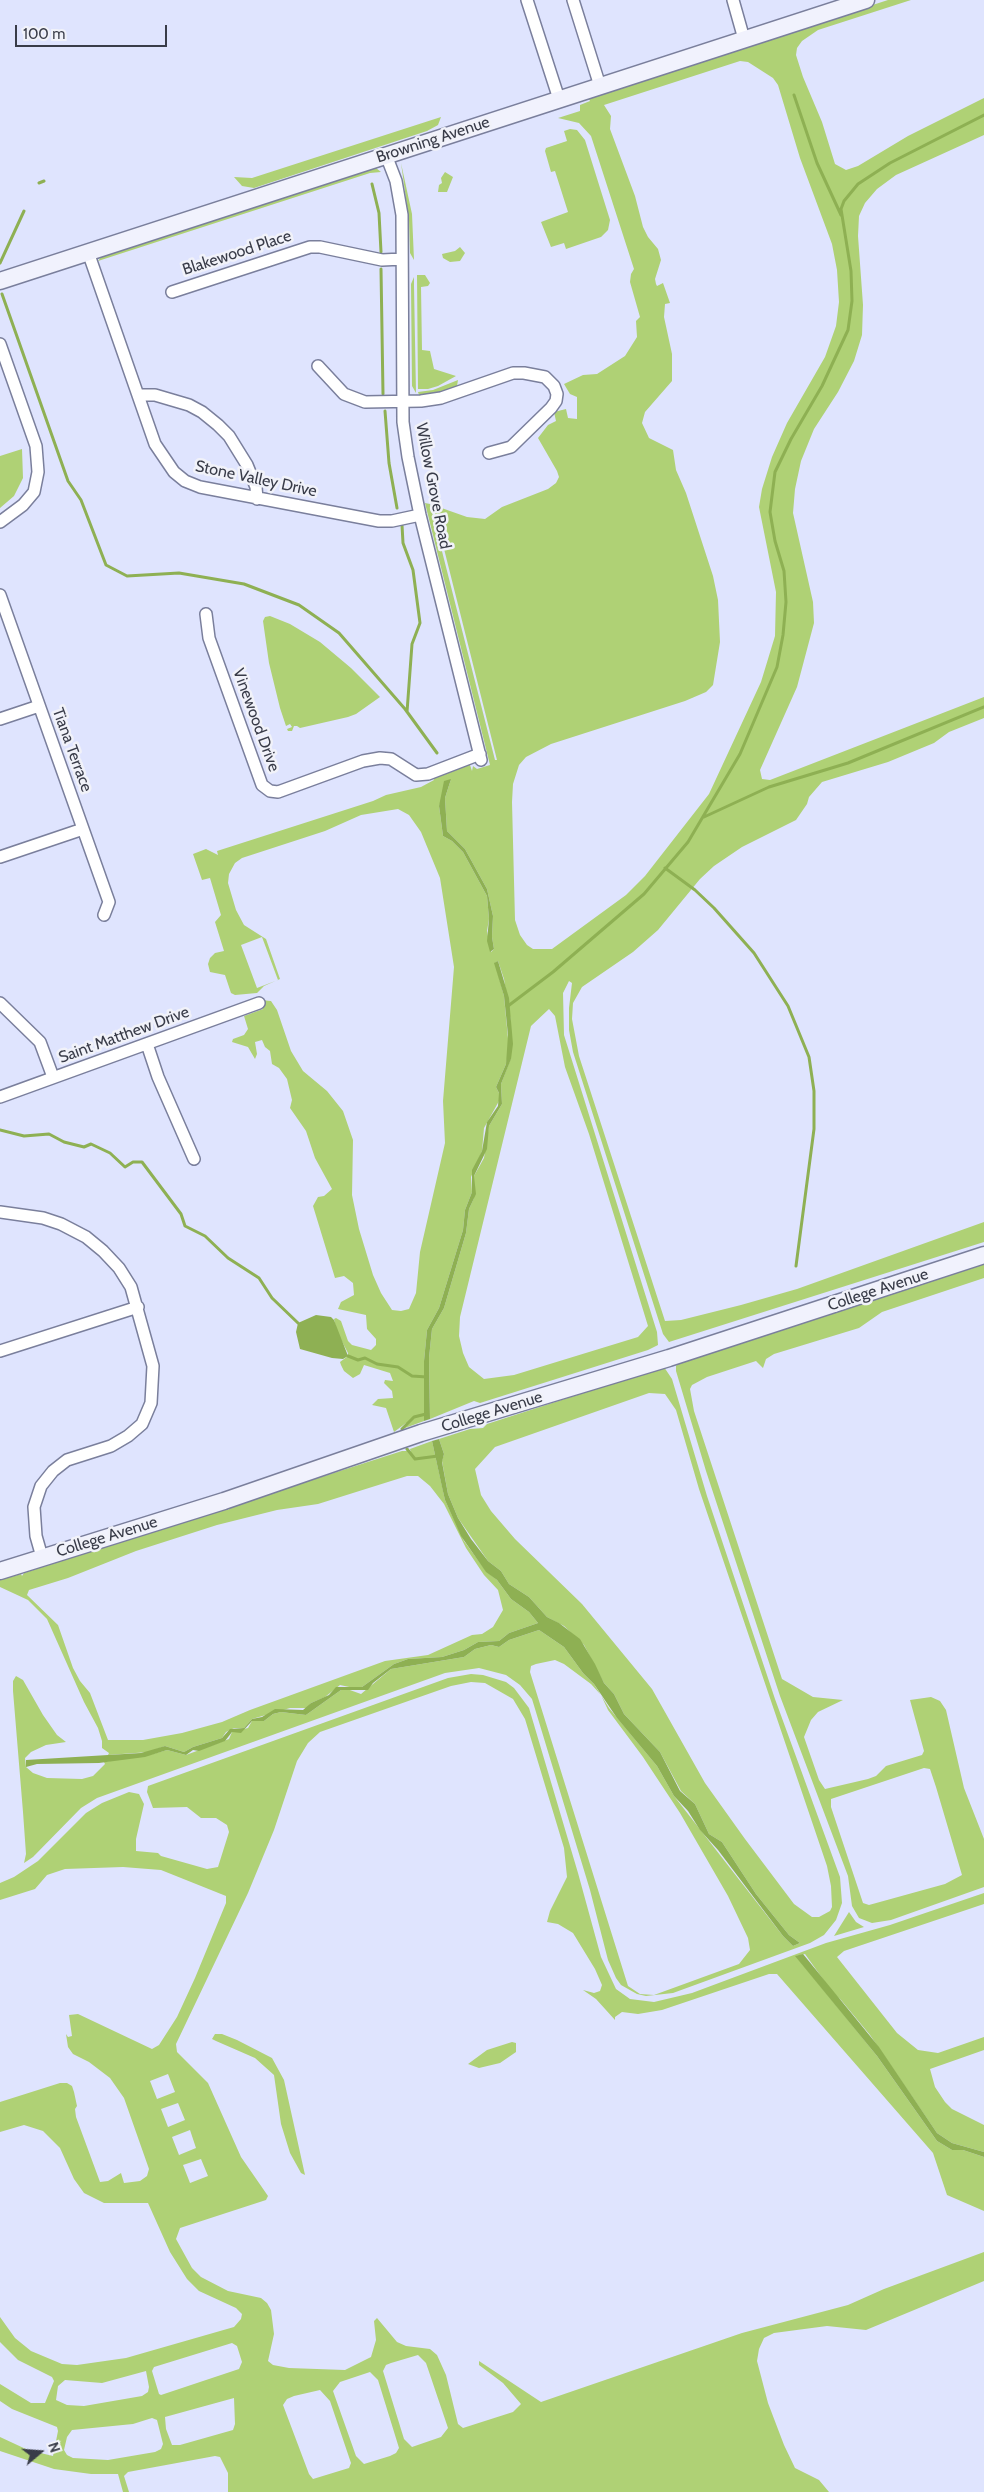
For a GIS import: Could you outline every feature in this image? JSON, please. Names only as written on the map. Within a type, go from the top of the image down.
[{"type":"street","points":[[527,0],[559,99]]},
{"type":"street","points":[[573,0],[600,86]]},
{"type":"street","points":[[733,0],[744,39]]},
{"type":"street","name":"Browning Avenue","points":[[0,281],[866,0]]},
{"type":"street","name":"Willow Grove Road","points":[[386,155],[396,181],[402,215],[403,422],[408,457],[420,515],[481,757]]},
{"type":"street","name":"Blakewood Place","points":[[172,292],[310,247],[320,247],[382,260],[402,260]]},
{"type":"street","name":"Stone Valley Drive","points":[[88,252],[155,444],[174,472],[185,481],[200,487],[257,499],[379,520],[392,521],[420,515]]},
{"type":"street","points":[[0,344],[36,446],[38,472],[34,492],[23,506],[0,522]]},
{"type":"street","points":[[318,366],[344,394],[366,402],[404,402],[441,398],[513,373],[545,377],[554,386],[557,394],[556,401],[551,408],[511,447],[489,454]]},
{"type":"street","points":[[138,395],[155,394],[189,405],[202,412],[218,425],[247,465],[256,487],[257,499]]},
{"type":"street","name":"Tiana Terrace","points":[[0,595],[109,902],[104,915]]},
{"type":"street","name":"Vinewood Drive","points":[[206,614],[209,638],[262,785],[270,791],[278,792],[363,762],[380,758],[392,758],[404,769],[416,774],[428,774],[481,757]]},
{"type":"street","points":[[0,719],[39,706]]},
{"type":"street","points":[[0,857],[83,829]]},
{"type":"street","points":[[0,1003],[40,1042],[53,1077]]},
{"type":"street","name":"Saint Matthew Drive","points":[[0,1097],[259,1003]]},
{"type":"street","points":[[146,1044],[158,1077],[194,1159]]},
{"type":"street","points":[[0,1212],[44,1218],[86,1237],[119,1268],[130,1287],[138,1307],[153,1366],[151,1403],[142,1424],[128,1436],[111,1446],[67,1460],[53,1471],[41,1486],[34,1507],[36,1536],[42,1557]]},
{"type":"street","name":"College Avenue","points":[[0,1571],[274,1485],[421,1433],[669,1358],[984,1255]]},
{"type":"street","points":[[0,1351],[138,1307]]},
{"type":"shaded area","points":[[888,0],[911,0],[818,30],[802,41],[797,48],[796,55],[803,77],[822,122],[835,164],[846,170],[858,166],[908,136],[984,98],[984,135],[896,175],[877,189],[865,203],[859,216],[858,236],[863,305],[862,335],[854,361],[838,392],[814,429],[801,461],[795,489],[793,513],[813,602],[814,623],[797,687],[760,770],[762,779],[770,780],[984,697],[984,718],[949,732],[934,743],[888,762],[822,782],[809,797],[807,804],[796,820],[742,847],[714,866],[700,879],[658,930],[633,952],[582,987],[573,1003],[572,1019],[579,1056],[665,1321],[681,1320],[797,1289],[984,1222],[984,1242],[669,1342],[663,1334],[573,1052],[569,1030],[572,983],[569,981],[563,993],[564,1035],[657,1332],[658,1345],[648,1350],[480,1403],[474,1401],[430,1419],[429,1358],[432,1329],[444,1308],[466,1233],[469,1209],[474,1198],[474,1176],[484,1158],[489,1126],[502,1104],[501,1084],[511,1058],[511,1022],[504,979],[498,961],[495,963],[504,996],[509,1049],[506,1064],[496,1087],[499,1093],[499,1101],[484,1128],[482,1151],[471,1177],[472,1192],[465,1210],[463,1230],[439,1308],[427,1330],[424,1361],[424,1421],[405,1428],[406,1423],[394,1432],[386,1408],[372,1405],[378,1399],[393,1398],[392,1391],[384,1383],[385,1380],[393,1381],[390,1373],[364,1365],[360,1374],[353,1378],[344,1371],[340,1362],[348,1356],[348,1353],[337,1332],[334,1319],[336,1318],[341,1321],[348,1341],[352,1345],[371,1350],[376,1345],[376,1339],[367,1329],[366,1315],[338,1309],[341,1302],[354,1295],[353,1283],[344,1276],[335,1278],[313,1206],[318,1197],[324,1196],[332,1189],[315,1158],[306,1131],[290,1108],[292,1100],[287,1079],[279,1068],[272,1064],[270,1051],[265,1047],[262,1040],[255,1042],[257,1054],[255,1059],[248,1047],[232,1042],[233,1039],[244,1035],[248,1029],[244,1016],[263,1009],[260,1000],[271,1001],[277,1010],[291,1051],[303,1071],[327,1091],[343,1111],[353,1140],[352,1195],[359,1229],[373,1275],[381,1293],[392,1310],[401,1311],[409,1309],[416,1293],[420,1252],[445,1143],[443,1101],[454,967],[440,878],[421,832],[409,815],[398,809],[361,815],[325,831],[242,858],[235,863],[229,874],[228,883],[236,910],[244,925],[266,939],[280,979],[278,980],[262,937],[241,945],[257,988],[276,981],[264,986],[257,993],[235,995],[231,993],[225,975],[210,972],[208,964],[210,958],[215,953],[224,951],[215,922],[221,915],[210,878],[202,880],[193,854],[206,849],[218,855],[217,851],[373,801],[386,795],[421,787],[434,780],[433,776],[468,765],[470,765],[472,771],[473,766],[477,769],[490,765],[425,503],[430,504],[495,760],[497,760],[433,505],[467,517],[485,519],[502,507],[548,489],[556,483],[559,477],[557,471],[538,438],[548,425],[556,421],[554,412],[566,409],[568,418],[577,419],[577,397],[570,394],[564,384],[583,375],[597,374],[625,356],[637,337],[636,321],[640,317],[630,282],[634,269],[591,136],[579,123],[558,118],[580,111],[580,105],[590,101],[589,99],[580,102],[580,100],[618,88],[621,89],[630,84]],"holes":[[[740,61],[748,62],[773,78],[778,85],[800,158],[832,244],[837,270],[839,302],[836,326],[825,357],[787,423],[772,457],[762,489],[759,507],[776,592],[775,636],[761,682],[709,794],[645,876],[626,895],[552,949],[533,949],[527,945],[520,935],[515,920],[512,802],[513,784],[519,765],[526,757],[551,744],[685,701],[706,692],[713,685],[720,642],[718,600],[713,576],[686,493],[676,470],[673,450],[649,438],[642,423],[645,412],[672,381],[672,354],[664,317],[665,304],[670,303],[663,283],[657,286],[656,284],[655,279],[661,260],[658,249],[648,237],[643,227],[635,196],[610,129],[611,116],[604,105]],[[451,779],[445,798],[447,831],[465,849],[487,889],[493,916],[492,937],[494,949],[491,952],[487,931],[489,919],[487,896],[463,852],[452,841],[443,836],[439,806]],[[549,1009],[555,1016],[565,1067],[589,1134],[648,1326],[638,1337],[514,1375],[484,1379],[469,1367],[463,1353],[459,1336],[460,1317],[531,1026]]]},
{"type":"shaded area","points":[[441,117],[438,125],[427,131],[254,188],[242,186],[234,177],[252,178]]},
{"type":"shaded area","points":[[570,129],[577,130],[585,140],[610,220],[608,230],[601,237],[566,249],[564,243],[551,247],[541,222],[568,212],[555,171],[551,172],[545,151],[546,148],[567,141],[564,131]]},
{"type":"shaded area","points":[[401,163],[412,214],[414,260],[410,253],[409,220]]},
{"type":"shaded area","points":[[376,168],[381,172],[370,173],[98,261],[101,257],[114,251],[117,252],[117,250]]},
{"type":"shaded area","points":[[445,172],[453,177],[447,192],[438,192],[439,185],[442,183],[441,178]]},
{"type":"shaded area","points":[[460,247],[465,253],[460,261],[450,262],[443,258],[442,254],[455,251]]},
{"type":"shaded area","points":[[417,275],[425,275],[430,283],[428,286],[421,287],[422,350],[430,351],[434,369],[456,376],[428,389],[418,389]]},
{"type":"shaded area","points":[[414,277],[416,393],[412,386],[411,284]]},
{"type":"shaded area","points":[[458,380],[457,386],[454,388],[419,395],[418,392],[433,390]]},
{"type":"shaded area","points":[[22,449],[23,478],[14,496],[0,508],[0,456]]},
{"type":"shaded area","points":[[270,616],[290,624],[320,642],[351,668],[380,697],[356,714],[348,717],[300,728],[294,726],[292,731],[288,731],[287,729],[292,727],[290,724],[286,726],[269,663],[263,621],[265,617]]},
{"type":"shaded area","points":[[451,779],[445,798],[447,831],[465,849],[487,889],[493,916],[492,937],[494,949],[490,952],[487,941],[489,919],[487,896],[463,852],[452,841],[443,836],[439,806],[444,781]]},
{"type":"shaded area","points":[[498,961],[509,998],[513,1044],[511,1059],[501,1084],[502,1104],[489,1126],[487,1149],[474,1176],[476,1194],[469,1209],[466,1233],[444,1308],[432,1329],[429,1358],[430,1419],[424,1421],[424,1361],[427,1330],[439,1308],[463,1230],[465,1210],[472,1192],[472,1170],[482,1151],[487,1122],[498,1106],[499,1093],[496,1087],[506,1064],[508,1035],[504,996],[494,963]]},
{"type":"shaded area","points":[[984,1263],[984,1278],[882,1312],[859,1328],[774,1354],[766,1359],[763,1368],[756,1361],[707,1377],[692,1385],[690,1389],[694,1411],[782,1679],[813,1697],[843,1700],[818,1712],[811,1720],[804,1737],[819,1780],[825,1789],[868,1779],[876,1776],[886,1766],[922,1755],[924,1751],[910,1700],[931,1697],[940,1701],[946,1710],[964,1788],[984,1839],[984,1887],[891,1920],[872,1923],[859,1918],[852,1906],[848,1876],[780,1696],[706,1471],[676,1371],[678,1363]],"holes":[[[924,1768],[930,1769],[962,1875],[945,1884],[869,1905],[863,1903],[831,1807],[831,1799]]]},
{"type":"shaded area","points":[[316,1315],[331,1317],[334,1320],[348,1356],[343,1359],[332,1358],[300,1349],[296,1332],[298,1323]]},
{"type":"shaded area","points":[[664,1367],[672,1379],[707,1496],[775,1699],[840,1877],[842,1903],[836,1920],[824,1935],[810,1943],[673,1993],[646,1996],[637,1994],[621,1985],[608,1960],[590,1890],[532,1699],[520,1685],[506,1675],[479,1668],[445,1673],[97,1798],[81,1808],[33,1857],[24,1863],[26,1854],[13,1691],[13,1681],[16,1676],[23,1680],[43,1715],[57,1735],[66,1742],[46,1745],[31,1752],[25,1758],[26,1767],[33,1773],[47,1778],[82,1779],[93,1776],[105,1764],[104,1762],[167,1750],[186,1755],[229,1739],[232,1732],[248,1728],[252,1721],[264,1721],[273,1714],[281,1712],[306,1715],[341,1690],[347,1689],[361,1694],[391,1669],[464,1657],[475,1649],[491,1645],[499,1647],[509,1640],[539,1630],[564,1647],[601,1695],[591,1684],[564,1664],[555,1660],[531,1666],[530,1672],[628,1986],[640,1994],[654,1995],[739,1964],[750,1950],[748,1938],[728,1896],[680,1813],[643,1757],[608,1710],[601,1696],[657,1766],[674,1796],[783,1936],[793,1946],[800,1943],[789,1935],[756,1894],[722,1842],[709,1834],[695,1804],[681,1791],[660,1752],[624,1714],[614,1694],[604,1683],[584,1645],[564,1626],[547,1617],[529,1597],[509,1584],[501,1571],[488,1561],[458,1518],[448,1494],[442,1461],[444,1454],[439,1439],[470,1429],[483,1428],[487,1424]],"holes":[[[649,1393],[665,1394],[676,1410],[699,1489],[827,1866],[831,1886],[832,1907],[830,1911],[819,1917],[812,1917],[794,1904],[745,1839],[705,1783],[652,1689],[582,1604],[515,1539],[491,1511],[481,1495],[475,1469],[495,1447]]]},
{"type":"shaded area","points":[[439,1439],[444,1454],[442,1462],[448,1494],[458,1518],[471,1539],[488,1561],[501,1571],[509,1584],[529,1597],[547,1617],[559,1623],[580,1639],[604,1683],[614,1694],[624,1714],[660,1752],[680,1791],[695,1804],[709,1834],[722,1842],[756,1894],[789,1935],[800,1943],[793,1946],[783,1936],[718,1850],[700,1830],[688,1811],[674,1796],[657,1766],[617,1718],[594,1684],[583,1673],[564,1647],[539,1630],[509,1640],[499,1647],[491,1645],[475,1649],[464,1657],[391,1669],[373,1683],[368,1690],[341,1690],[306,1715],[281,1712],[273,1714],[264,1721],[252,1721],[241,1733],[232,1732],[225,1741],[199,1751],[193,1750],[186,1755],[167,1750],[145,1757],[99,1763],[37,1764],[26,1767],[26,1760],[141,1753],[165,1746],[184,1752],[193,1747],[222,1738],[230,1729],[244,1728],[252,1719],[262,1717],[275,1709],[303,1710],[311,1703],[329,1695],[336,1687],[362,1687],[394,1664],[408,1659],[442,1657],[464,1650],[478,1642],[499,1641],[509,1633],[538,1623],[529,1612],[511,1599],[497,1580],[486,1572],[461,1536],[445,1500],[442,1487],[432,1441]]},
{"type":"shaded area","points":[[432,1441],[445,1500],[464,1541],[486,1571],[497,1580],[511,1599],[529,1612],[538,1623],[509,1633],[499,1641],[478,1642],[464,1650],[442,1657],[408,1659],[394,1664],[362,1687],[354,1688],[340,1685],[325,1697],[311,1703],[307,1708],[290,1708],[252,1719],[244,1728],[234,1728],[226,1732],[222,1738],[193,1747],[184,1752],[165,1746],[149,1752],[108,1755],[109,1753],[102,1748],[98,1728],[84,1702],[47,1619],[28,1600],[0,1587],[0,1580],[21,1574],[22,1576],[24,1573],[226,1508],[229,1510],[228,1507],[402,1451],[409,1451],[412,1457],[410,1449]],"holes":[[[407,1476],[418,1476],[430,1486],[444,1504],[466,1548],[484,1575],[498,1590],[503,1610],[493,1627],[482,1634],[472,1635],[428,1655],[385,1661],[222,1722],[182,1733],[143,1740],[108,1740],[90,1693],[80,1681],[73,1668],[58,1625],[27,1595],[29,1590],[68,1578],[136,1551],[217,1525],[277,1510],[318,1504]]]},
{"type":"shaded area","points":[[471,1674],[483,1675],[506,1682],[514,1688],[529,1708],[601,1957],[616,1989],[630,1999],[654,2002],[692,1993],[826,1943],[890,1925],[984,1893],[984,1904],[844,1951],[837,1957],[897,2033],[918,2050],[938,2053],[984,2037],[984,2050],[930,2069],[935,2087],[945,2102],[952,2109],[984,2125],[984,2152],[952,2143],[937,2133],[870,2035],[833,1993],[805,1954],[796,1956],[877,2056],[937,2141],[952,2150],[963,2150],[984,2157],[984,2211],[947,2195],[933,2153],[777,1974],[769,1974],[662,2010],[638,2014],[622,2012],[615,2017],[615,2020],[596,1999],[583,1990],[594,1993],[600,1991],[602,1985],[595,1969],[573,1933],[558,1924],[547,1922],[550,1911],[567,1877],[564,1848],[525,1719],[513,1699],[485,1683],[471,1682],[451,1686],[320,1732],[308,1743],[297,1761],[274,1830],[248,1893],[176,2044],[177,2052],[208,2083],[241,2157],[268,2196],[266,2200],[180,2228],[176,2239],[192,2268],[201,2277],[228,2291],[261,2298],[267,2303],[271,2310],[274,2334],[268,2361],[273,2365],[289,2368],[345,2370],[371,2357],[376,2340],[374,2321],[377,2318],[397,2342],[406,2346],[430,2349],[437,2355],[446,2375],[458,2424],[463,2428],[513,2412],[521,2404],[503,2383],[479,2365],[479,2361],[541,2402],[742,2333],[848,2305],[884,2289],[984,2252],[984,2281],[866,2330],[827,2326],[774,2333],[764,2338],[759,2349],[757,2361],[768,2403],[784,2445],[795,2468],[819,2480],[829,2492],[228,2492],[228,2473],[220,2457],[215,2456],[128,2472],[124,2476],[129,2492],[123,2492],[118,2474],[91,2474],[54,2469],[0,2451],[0,2437],[28,2450],[53,2456],[58,2431],[57,2427],[12,2409],[0,2401],[0,2384],[31,2403],[45,2403],[54,2381],[52,2377],[18,2360],[0,2342],[0,2317],[15,2338],[31,2351],[62,2364],[77,2365],[126,2358],[234,2327],[241,2319],[242,2314],[236,2308],[199,2291],[187,2279],[170,2252],[148,2203],[104,2203],[84,2193],[74,2179],[60,2148],[43,2131],[24,2125],[0,2132],[0,2102],[60,2083],[67,2083],[72,2086],[74,2092],[77,2106],[75,2109],[76,2117],[100,2182],[108,2181],[121,2173],[124,2183],[140,2181],[147,2176],[149,2169],[124,2098],[110,2078],[89,2062],[73,2054],[68,2047],[66,2034],[68,2037],[72,2036],[69,2015],[78,2014],[152,2049],[159,2045],[177,2017],[195,1978],[226,1903],[226,1896],[161,1870],[123,1867],[65,1869],[47,1875],[35,1889],[0,1900],[0,1883],[14,1877],[38,1861],[86,1813],[102,1803],[129,1792],[139,1794],[144,1804],[136,1839],[136,1851],[158,1853],[161,1856],[207,1869],[218,1867],[229,1832],[227,1825],[216,1818],[201,1818],[187,1807],[153,1808],[147,1792],[148,1786],[448,1678]],"holes":[[[168,2074],[175,2092],[157,2099],[150,2081]],[[178,2103],[185,2120],[168,2127],[161,2109]],[[190,2130],[196,2148],[179,2155],[172,2137]],[[201,2159],[208,2176],[190,2183],[183,2165]],[[232,2343],[237,2346],[242,2362],[239,2369],[161,2395],[159,2394],[152,2371],[154,2367]],[[418,2355],[426,2363],[448,2428],[441,2437],[412,2447],[404,2439],[383,2371],[386,2365]],[[146,2371],[149,2387],[148,2392],[142,2396],[84,2406],[67,2405],[56,2400],[58,2386],[65,2380],[102,2383]],[[370,2372],[378,2380],[399,2448],[396,2453],[364,2464],[356,2456],[333,2391],[340,2382]],[[320,2390],[330,2401],[351,2463],[349,2468],[313,2479],[309,2474],[283,2405],[287,2399],[294,2396]],[[234,2398],[235,2424],[233,2430],[180,2445],[172,2445],[166,2429],[165,2417]],[[152,2418],[157,2420],[163,2444],[161,2449],[155,2452],[108,2460],[73,2458],[67,2455],[64,2450],[67,2437],[72,2430],[133,2424]]]},
{"type":"shaded area","points":[[849,1912],[856,1922],[864,1927],[834,1936]]},
{"type":"shaded area","points":[[803,1954],[879,2047],[937,2133],[952,2143],[984,2152],[984,2157],[963,2150],[952,2150],[937,2141],[877,2056],[795,1956]]},
{"type":"shaded area","points":[[215,2034],[222,2034],[237,2040],[272,2058],[284,2080],[305,2175],[301,2173],[290,2153],[281,2124],[274,2075],[255,2058],[212,2039]]},
{"type":"shaded area","points":[[512,2042],[516,2043],[516,2052],[500,2063],[479,2068],[468,2064],[487,2050]]},
{"type":"waterway","points":[[794,95],[817,163],[841,215]]},
{"type":"waterway","points":[[508,1006],[553,972],[644,894],[688,842],[740,754],[777,667],[783,635],[786,602],[784,571],[775,541],[770,512],[775,472],[791,439],[822,386],[848,330],[852,301],[851,271],[841,209],[844,201],[858,184],[890,163],[984,115]]},
{"type":"waterway","points":[[39,183],[44,181]]},
{"type":"waterway","points":[[372,184],[379,213],[381,252]]},
{"type":"waterway","points":[[0,263],[24,211]]},
{"type":"waterway","points":[[381,269],[383,394]]},
{"type":"waterway","points":[[2,294],[68,481],[81,500],[106,565],[127,576],[179,573],[244,584],[299,605],[339,633],[405,709],[437,753]]},
{"type":"waterway","points":[[385,411],[389,463],[397,508]]},
{"type":"waterway","points":[[402,525],[403,543],[413,570],[420,623],[412,644],[407,712]]},
{"type":"waterway","points":[[704,817],[769,787],[848,763],[984,707]]},
{"type":"waterway","points":[[665,868],[695,890],[714,908],[754,953],[788,1006],[809,1057],[814,1091],[814,1129],[796,1266]]},
{"type":"waterway","points":[[0,1130],[24,1136],[49,1134],[64,1142],[84,1147],[91,1144],[110,1153],[125,1167],[133,1162],[142,1162],[181,1214],[185,1226],[205,1236],[228,1258],[259,1278],[272,1298],[298,1323]]},
{"type":"waterway","points":[[348,1356],[358,1360],[365,1358],[377,1364],[398,1367],[412,1376],[427,1377]]},
{"type":"waterway","points":[[402,1429],[414,1417],[426,1414]]},
{"type":"waterway","points":[[407,1449],[415,1459],[438,1456]]}]
